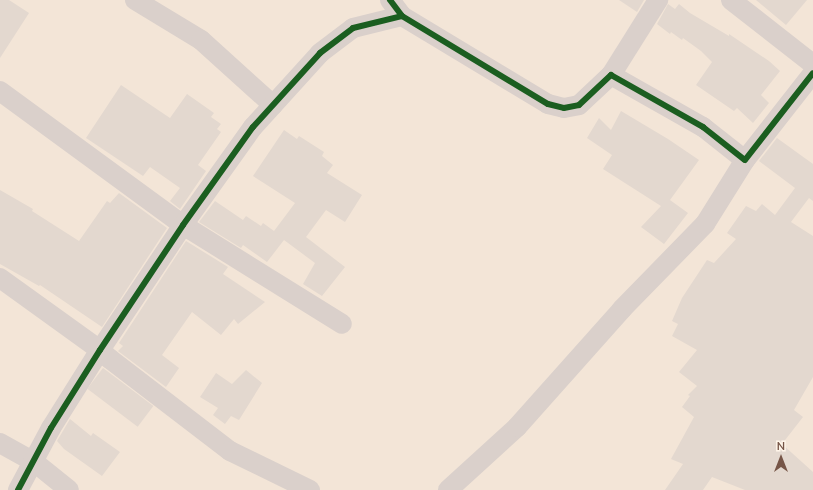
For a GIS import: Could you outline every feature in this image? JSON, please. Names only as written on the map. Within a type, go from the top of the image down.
[{"type":"street","points":[[135,0],[201,40],[273,105]]},
{"type":"street","points":[[390,0],[402,16],[548,104],[564,108],[579,104],[610,75],[658,0]]},
{"type":"street","points":[[731,0],[813,64]]},
{"type":"street","points":[[18,490],[51,428],[100,350],[183,225],[253,127],[320,53],[353,28],[402,16]]},
{"type":"street","points":[[448,490],[517,427],[580,358],[622,308],[705,224],[745,160],[813,73]]},
{"type":"street","points":[[610,75],[703,127],[745,160]]},
{"type":"street","points":[[0,91],[183,225],[342,324]]},
{"type":"street","points":[[0,278],[100,350],[230,451],[310,490]]},
{"type":"street","points":[[0,443],[33,461],[69,490]]},
{"type":"shaded area","points":[[0,0],[813,0],[813,490],[0,490]]},
{"type":"building","points":[[0,0],[9,0],[29,13],[0,58]]},
{"type":"building","points":[[619,0],[644,0],[637,12]]},
{"type":"building","points":[[756,0],[807,0],[786,25]]},
{"type":"building","points":[[668,4],[675,9],[679,4],[690,13],[729,36],[729,34],[769,61],[780,71],[761,95],[769,103],[753,123],[737,108],[734,111],[696,85],[712,62],[701,51],[683,38],[682,40],[671,32],[670,34],[657,24]]},
{"type":"building","points":[[121,85],[170,118],[187,94],[214,113],[211,117],[221,124],[217,129],[221,132],[198,165],[206,171],[180,209],[170,201],[180,188],[150,167],[143,176],[86,138]]},
{"type":"building","points":[[621,111],[668,139],[699,160],[670,200],[688,213],[664,244],[641,227],[661,206],[603,169],[612,155],[587,138],[599,118],[611,130]]},
{"type":"building","points":[[284,130],[297,139],[299,136],[324,152],[322,156],[333,165],[327,173],[362,195],[345,222],[326,210],[306,237],[345,267],[322,296],[303,284],[315,263],[284,240],[267,262],[243,245],[241,248],[199,222],[215,201],[243,220],[246,216],[261,226],[263,223],[274,231],[295,203],[253,176]]},
{"type":"building","points":[[777,138],[813,164],[813,201],[809,198],[791,222],[813,236],[813,377],[794,410],[803,417],[782,444],[813,472],[813,490],[745,490],[712,477],[703,490],[665,490],[683,464],[671,459],[694,417],[682,407],[690,396],[688,395],[697,386],[679,372],[697,350],[672,336],[678,324],[672,321],[682,298],[707,260],[714,263],[736,239],[727,233],[746,206],[756,211],[762,204],[775,215],[795,188],[759,161]]},
{"type":"building","points":[[0,190],[33,209],[32,211],[79,241],[107,201],[110,203],[119,193],[167,228],[102,327],[40,285],[39,286],[0,264]]},
{"type":"building","points":[[186,241],[228,267],[223,274],[265,302],[238,324],[234,319],[221,335],[192,312],[162,355],[179,368],[166,387],[118,351],[123,346],[119,343]]},
{"type":"building","points":[[103,368],[153,406],[138,427],[87,389]]},
{"type":"building","points":[[246,370],[262,383],[239,420],[231,416],[225,424],[213,415],[218,408],[200,397],[216,373],[232,384]]},
{"type":"building","points":[[70,419],[91,436],[93,433],[120,452],[102,476],[64,449],[57,441]]},
{"type":"cycle path","points":[[390,0],[402,16],[548,104],[564,108],[579,105],[611,75],[703,127],[745,160],[813,73]]},
{"type":"cycle path","points":[[18,490],[51,428],[100,350],[183,225],[253,127],[320,53],[353,28],[402,16]]}]
